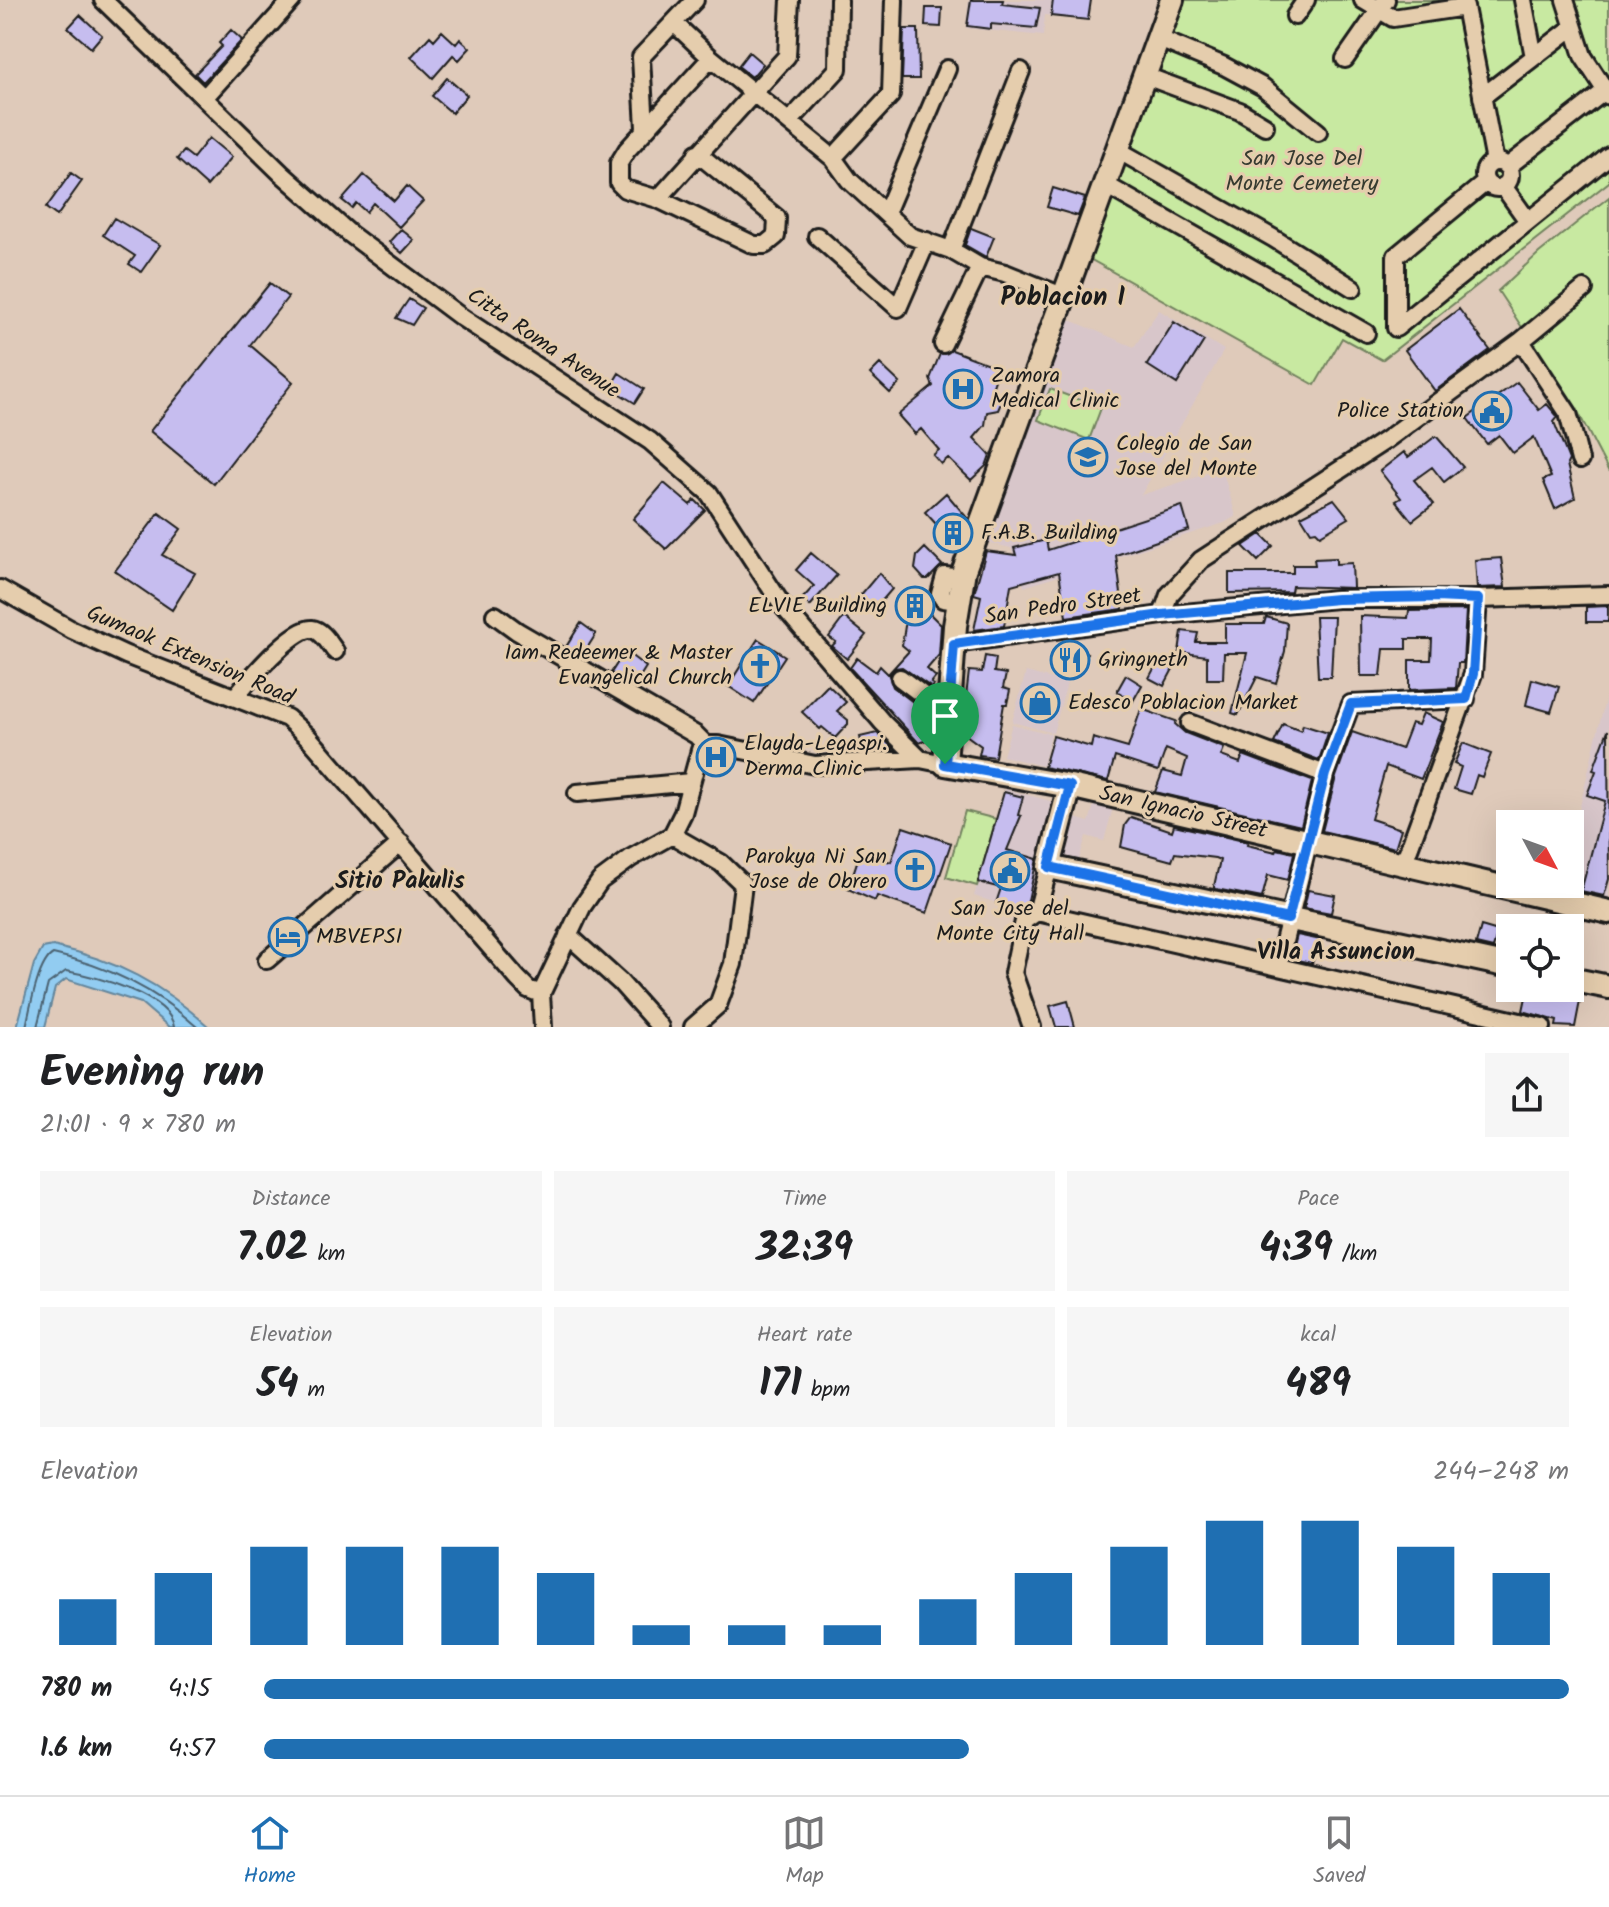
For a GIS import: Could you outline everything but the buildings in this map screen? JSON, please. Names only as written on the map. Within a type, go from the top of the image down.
[{"type":"main road","points":[[945,764],[947,704],[963,578],[1062,296],[1172,0]]},
{"type":"main road","name":"San Ignacio Street","points":[[945,764],[1070,786],[1609,912]]},
{"type":"main road","points":[[1070,786],[1049,867],[1496,963]]},
{"type":"main road","points":[[1584,982],[1609,987]]},
{"type":"street","name":"Citta Roma Avenue","points":[[103,0],[281,173],[350,234],[461,317],[650,441],[709,493],[782,605],[883,723],[920,759]]},
{"type":"street","points":[[205,97],[292,0]]},
{"type":"street","points":[[645,128],[641,57],[695,0]]},
{"type":"street","points":[[658,199],[787,56],[790,0]]},
{"type":"street","points":[[789,122],[838,69],[839,0]]},
{"type":"street","points":[[833,158],[891,95],[894,0]]},
{"type":"street","points":[[1295,16],[1306,0]]},
{"type":"street","points":[[1523,0],[1534,57]]},
{"type":"street","points":[[1501,164],[1607,93],[1583,56],[1565,0]]},
{"type":"street","points":[[1345,59],[1375,4],[1393,18],[1465,7],[1482,97],[1501,164],[1510,178],[1494,184],[1396,256],[1396,328],[1609,156]]},
{"type":"street","points":[[674,23],[711,58],[833,158],[849,180],[910,236],[951,250],[980,267],[1005,273],[1062,296]]},
{"type":"street","points":[[1482,97],[1573,27]]},
{"type":"street","points":[[1157,38],[1224,66],[1263,87],[1318,132]]},
{"type":"street","points":[[697,153],[777,218],[776,236],[765,245],[754,245],[658,199],[625,189],[619,183],[619,163],[645,128],[711,58]]},
{"type":"street","points":[[886,213],[947,69]]},
{"type":"street","points":[[951,250],[1021,71]]},
{"type":"street","points":[[1143,75],[1240,111],[1265,126]]},
{"type":"street","points":[[1116,149],[1273,238],[1353,288]]},
{"type":"street","points":[[1104,184],[1366,333]]},
{"type":"street","points":[[1494,184],[1528,221]]},
{"type":"street","points":[[817,236],[898,308],[927,241]]},
{"type":"street","points":[[943,344],[980,267]]},
{"type":"street","points":[[1162,615],[1169,595],[1201,560],[1386,440],[1521,341],[1584,289]]},
{"type":"street","points":[[1521,341],[1568,413],[1580,460]]},
{"type":"street","name":"Gumaok Extension Road","points":[[0,589],[72,630],[287,718],[401,843],[518,979],[528,989],[541,994]]},
{"type":"street","name":"San Pedro Street","points":[[954,644],[1162,615],[1337,599],[1609,595]]},
{"type":"street","points":[[1403,865],[1466,699],[1473,674],[1478,599]]},
{"type":"street","points":[[495,615],[517,631],[696,735],[706,745],[700,750],[683,813],[672,835],[631,858],[600,881],[582,907],[541,994],[543,1027]]},
{"type":"street","points":[[235,697],[254,674],[300,631],[313,629],[321,633],[335,651]]},
{"type":"street","points":[[900,678],[928,699],[947,704]]},
{"type":"street","points":[[1278,966],[1325,774],[1351,704],[1466,699]]},
{"type":"street","points":[[1190,723],[1325,774]]},
{"type":"street","name":"San Ignacio Street","points":[[706,745],[815,765],[920,759],[945,764]]},
{"type":"street","points":[[577,793],[691,782]]},
{"type":"street","points":[[672,835],[721,863],[743,884],[733,964],[718,1005],[693,1027]]},
{"type":"street","points":[[267,960],[401,843]]},
{"type":"street","points":[[1032,1027],[1013,973],[1024,921],[1037,912],[1049,867]]},
{"type":"street","points":[[1037,912],[1542,1027]]},
{"type":"street","points":[[568,935],[612,974],[660,1027]]},
{"type":"shaded area","points":[[969,0],[1091,0],[1088,20],[1045,15],[1043,36],[966,28]]},
{"type":"shaded area","name":"Colegio de San Jose del Monte","points":[[1159,310],[1224,350],[1141,495],[1222,469],[1236,516],[1224,523],[1024,587],[1011,548],[981,541],[1066,318],[1134,347]]},
{"type":"shaded area","name":"Edesco Poblacion Market","points":[[1026,672],[1067,683],[1053,733],[1012,722]]},
{"type":"shaded area","points":[[1609,684],[1609,902],[1584,896],[1584,810],[1579,810]]},
{"type":"shaded area","name":"Edesco Poblacion Market","points":[[1012,724],[1051,734],[1043,766],[1003,756]]},
{"type":"shaded area","points":[[1005,789],[1058,803],[1027,912],[974,896]]},
{"type":"shaded area","points":[[1096,798],[1114,804],[1104,841],[1086,836],[1079,860],[1060,854],[1071,817],[1089,822]]},
{"type":"green space","name":"San Jose Del Monte Cemetery","points":[[1184,0],[1609,0],[1609,182],[1382,360],[1342,338],[1315,385],[1088,258]]},
{"type":"green space","points":[[1609,197],[1609,472],[1578,412],[1498,291],[1539,253]]},
{"type":"green space","points":[[1050,389],[1101,408],[1089,440],[1038,420]]},
{"type":"green space","points":[[965,811],[996,819],[977,886],[946,877]]},
{"type":"water","points":[[53,946],[118,966],[174,998],[209,1027],[169,1027],[141,1003],[66,979],[55,988],[45,1027],[17,1027],[34,964],[43,948]]},
{"type":"place","name":"Zamora Medical Clinic","points":[[963,389]]},
{"type":"place","name":"Police Station","points":[[1492,411]]},
{"type":"place","name":"Colegio de San Jose del Monte","points":[[1088,457]]},
{"type":"place","name":"F.A.B. Building","points":[[953,533]]},
{"type":"place","name":"ELVIE Building","points":[[915,606]]},
{"type":"place","name":"Gringneth","points":[[1070,660]]},
{"type":"place","name":"Iam Redeemer & Master Evangelical Church","points":[[760,666]]},
{"type":"place","name":"Edesco Poblacion Market","points":[[1040,703]]},
{"type":"place","name":"Elayda-Legaspi. Derma Clinic","points":[[716,757]]},
{"type":"place","name":"Parokya Ni San Jose de Obrero","points":[[915,870]]},
{"type":"place","name":"San Jose del Monte City Hall","points":[[1010,871]]},
{"type":"place","name":"MBVEPSI","points":[[288,937]]},
{"type":"district","name":"Poblacion I","points":[[1063,298]]},
{"type":"district","name":"Sitio Pakulis","points":[[400,881]]},
{"type":"district","name":"Villa Assuncion","points":[[1336,952]]},
{"type":"route","points":[[1353,598],[1478,599],[1473,674],[1466,699],[1351,704],[1325,774],[1288,919],[1049,867],[1070,786],[945,764],[946,714],[954,644],[1249,606],[1353,598]]}]
